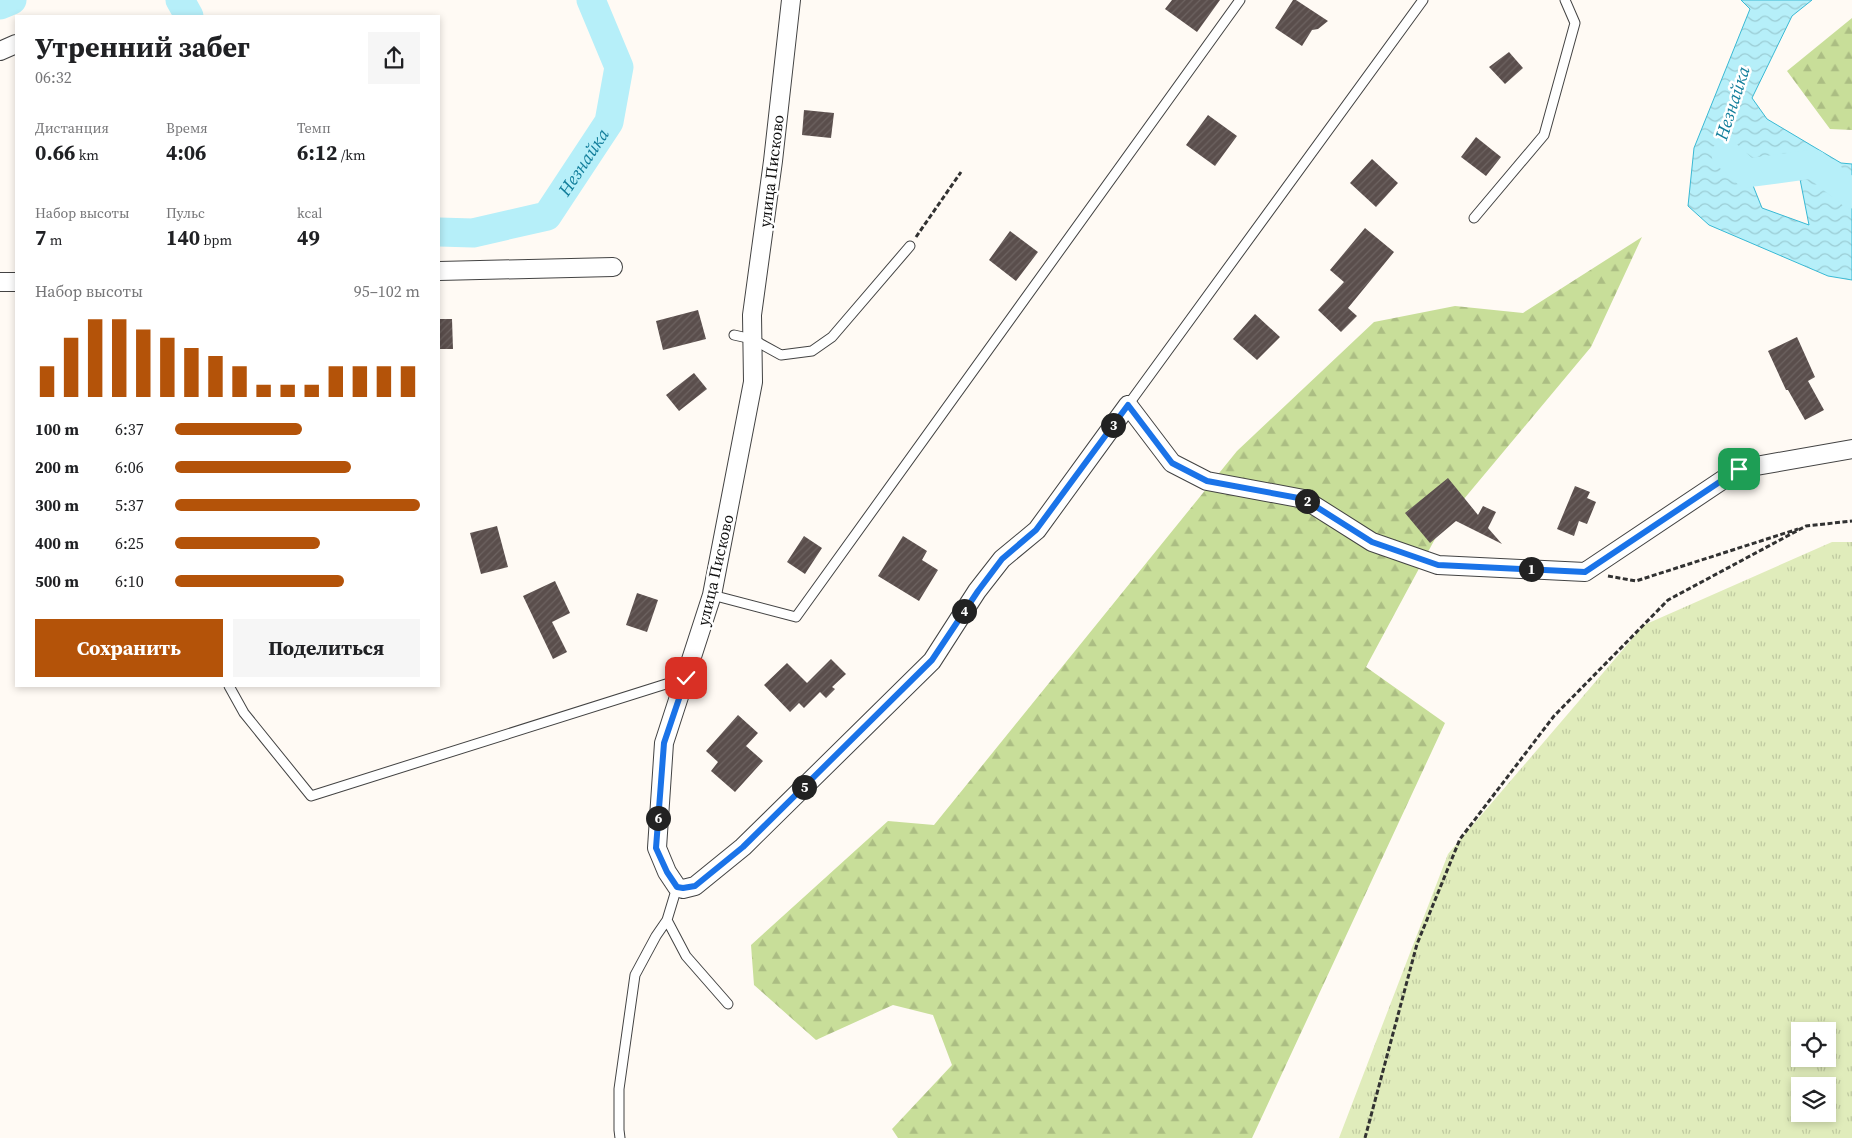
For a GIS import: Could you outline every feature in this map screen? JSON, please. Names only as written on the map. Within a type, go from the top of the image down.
[{"type":"street","name":"улица Писково","points":[[677,887],[667,872],[656,848],[664,743],[712,595],[753,382],[752,315],[773,161],[791,0]]},
{"type":"street","points":[[0,51],[15,44]]},
{"type":"street","points":[[440,271],[613,267]]},
{"type":"street","points":[[0,282],[15,282]]},
{"type":"street","points":[[677,887],[695,886],[743,847],[932,660],[982,584],[1002,559],[1036,530],[1128,405],[1172,463],[1207,481],[1304,499],[1372,542],[1438,565],[1585,572],[1739,469],[1852,450]]},
{"type":"lane","points":[[712,595],[796,617],[1240,0]]},
{"type":"lane","points":[[1128,405],[1423,0]]},
{"type":"lane","points":[[1474,218],[1544,135],[1575,23],[1565,0]]},
{"type":"lane","points":[[734,335],[752,339],[781,355],[812,351],[832,337],[910,246]]},
{"type":"lane","points":[[230,687],[244,712],[311,796],[686,678]]},
{"type":"lane","points":[[620,1138],[619,1089],[635,975],[667,920],[677,887]]},
{"type":"lane","points":[[667,920],[686,956],[728,1004]]},
{"type":"path","points":[[910,246],[961,172]]},
{"type":"path","points":[[1585,572],[1636,581],[1806,526],[1852,521]]},
{"type":"path","points":[[1365,1138],[1417,944],[1460,838],[1554,716],[1668,600],[1806,526]]},
{"type":"green space","points":[[1852,18],[1852,130],[1830,129],[1787,71]]},
{"type":"green space","points":[[1642,237],[1591,347],[1443,524],[1366,667],[1445,723],[1252,1138],[898,1138],[892,1129],[952,1065],[933,1015],[893,1005],[816,1040],[754,985],[751,945],[888,821],[934,825],[1237,451],[1374,322],[1455,306],[1523,313]]},
{"type":"green space","points":[[1832,542],[1852,542],[1852,1138],[1339,1138],[1448,854],[1644,625]]},
{"type":"water","points":[[1741,0],[1812,0],[1792,16],[1752,98],[1767,119],[1841,163],[1852,164],[1852,280],[1828,276],[1709,225],[1688,206],[1694,148],[1750,9]],"holes":[[[1773,159],[1799,174],[1809,225],[1762,208],[1752,183],[1763,161]]]},
{"type":"building","points":[[1172,0],[1220,0],[1197,32],[1165,9]]},
{"type":"building","points":[[1293,0],[1296,0],[1328,21],[1318,29],[1312,30],[1302,46],[1275,28]]},
{"type":"building","points":[[1509,52],[1523,68],[1505,84],[1489,67]]},
{"type":"building","points":[[804,110],[834,113],[831,138],[802,135]]},
{"type":"building","points":[[1208,115],[1237,136],[1215,166],[1186,145]]},
{"type":"building","points":[[1476,137],[1501,157],[1486,176],[1461,157]]},
{"type":"building","points":[[1372,159],[1398,183],[1376,207],[1350,183]]},
{"type":"building","points":[[1365,228],[1394,252],[1348,308],[1357,316],[1341,332],[1318,310],[1344,282],[1330,270]]},
{"type":"building","points":[[1010,231],[1038,252],[1016,281],[989,260]]},
{"type":"building","points":[[698,310],[706,339],[663,350],[656,321]]},
{"type":"building","points":[[1255,314],[1280,337],[1257,360],[1233,339]]},
{"type":"building","points":[[440,319],[452,319],[453,349],[440,349]]},
{"type":"building","points":[[1797,337],[1815,377],[1808,381],[1824,410],[1805,420],[1788,390],[1786,390],[1768,351]]},
{"type":"building","points":[[694,373],[707,389],[679,411],[666,395]]},
{"type":"building","points":[[1448,478],[1478,515],[1483,506],[1496,512],[1488,528],[1502,544],[1456,521],[1430,543],[1405,513]]},
{"type":"building","points":[[1575,486],[1590,492],[1587,498],[1596,502],[1587,524],[1579,521],[1574,536],[1557,529]]},
{"type":"building","points":[[497,526],[508,567],[481,574],[470,533]]},
{"type":"building","points":[[804,536],[822,548],[805,574],[787,562]]},
{"type":"building","points":[[903,536],[927,551],[922,560],[938,570],[919,601],[878,576]]},
{"type":"building","points":[[555,581],[570,613],[552,622],[567,652],[553,659],[523,596]]},
{"type":"building","points":[[637,593],[658,600],[647,632],[626,625]]},
{"type":"building","points":[[831,659],[846,674],[832,687],[835,689],[826,698],[820,692],[804,708],[799,703],[790,712],[764,685],[787,663],[807,683]]},
{"type":"building","points":[[738,715],[758,733],[746,746],[763,761],[735,792],[711,771],[718,762],[706,751]]},
{"type":"waterway","name":"Незнайка","points":[[0,5],[12,0]]},
{"type":"waterway","name":"Незнайка","points":[[180,0],[188,15]]},
{"type":"waterway","name":"Незнайка","points":[[440,232],[473,233],[547,216],[609,122],[619,67],[591,0]]},
{"type":"waterway","name":"Незнайка","points":[[1726,154],[1747,173],[1814,164],[1852,194]]},
{"type":"route","points":[[686,678],[664,743],[656,848],[667,872],[677,887],[683,888],[695,886],[743,847],[932,660],[1002,559],[1036,530],[1128,405],[1172,463],[1207,481],[1304,499],[1372,542],[1438,565],[1585,572],[1739,469]]}]
